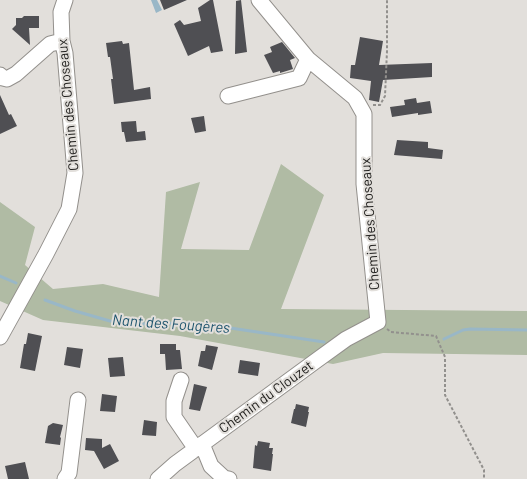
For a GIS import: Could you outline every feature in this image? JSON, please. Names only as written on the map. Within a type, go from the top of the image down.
[{"type":"street","name":"Chemin des Choseaux","points":[[0,337],[69,209],[75,173],[65,53],[62,41],[61,12],[65,0]]},
{"type":"street","name":"Chemin des Choseaux","points":[[259,0],[308,59],[356,98],[364,114],[364,184],[378,322]]},
{"type":"street","points":[[0,75],[7,79],[16,74],[50,44],[62,41]]},
{"type":"street","points":[[228,96],[299,78],[308,59]]},
{"type":"street","name":"Chemin du Clouzet","points":[[158,479],[340,343],[378,322]]},
{"type":"street","points":[[181,380],[174,401],[174,417],[199,447],[211,466],[224,478],[229,479]]},
{"type":"street","points":[[65,479],[69,473],[78,400]]},
{"type":"path","points":[[359,105],[380,105],[385,96],[387,0]]},
{"type":"path","points":[[378,322],[391,332],[436,336],[445,357],[445,395],[484,470],[484,479]]},
{"type":"green space","points":[[281,164],[324,195],[281,309],[527,311],[527,355],[383,353],[333,364],[180,336],[43,320],[0,301],[0,202],[35,227],[25,265],[53,289],[103,284],[159,297],[166,192],[200,182],[181,249],[249,250]]},
{"type":"water","points":[[151,0],[157,0],[162,10],[156,13]]},
{"type":"building","points":[[160,0],[187,0],[164,10]]},
{"type":"building","points":[[210,0],[213,0],[223,51],[211,53],[209,46],[188,56],[174,24],[180,20],[184,25],[201,21],[198,8]]},
{"type":"building","points":[[241,0],[247,52],[235,54],[236,1]]},
{"type":"building","points":[[24,16],[39,16],[39,28],[29,28],[30,45],[12,29],[16,25],[16,18],[22,18]]},
{"type":"building","points":[[360,37],[383,41],[379,65],[432,63],[432,77],[383,80],[379,102],[369,100],[371,81],[350,78],[351,65],[355,65]]},
{"type":"building","points":[[122,41],[123,44],[129,43],[134,90],[150,87],[151,99],[114,104],[111,79],[113,79],[110,57],[108,57],[106,43]]},
{"type":"building","points":[[282,42],[295,58],[290,60],[293,69],[280,73],[280,71],[273,73],[264,55],[272,52],[270,47]]},
{"type":"building","points":[[0,95],[9,115],[11,114],[17,126],[0,134]]},
{"type":"building","points":[[416,98],[417,103],[430,101],[432,113],[418,115],[418,113],[392,117],[390,107],[405,105],[404,100]]},
{"type":"building","points":[[204,116],[206,131],[195,133],[191,118]]},
{"type":"building","points":[[136,121],[137,132],[145,131],[146,140],[126,142],[124,132],[122,132],[121,122]]},
{"type":"building","points":[[397,140],[428,142],[428,148],[443,150],[442,159],[394,155]]},
{"type":"building","points":[[28,333],[42,336],[35,371],[20,368],[24,344],[26,344]]},
{"type":"building","points":[[160,344],[176,344],[176,350],[180,350],[182,369],[166,370],[165,354],[160,354]]},
{"type":"building","points":[[206,345],[218,347],[212,370],[198,366],[201,351],[205,351]]},
{"type":"building","points":[[67,347],[83,349],[80,368],[64,365]]},
{"type":"building","points":[[123,357],[125,376],[110,377],[108,358]]},
{"type":"building","points":[[240,360],[260,363],[258,376],[238,373]]},
{"type":"building","points":[[194,384],[207,387],[200,411],[189,409]]},
{"type":"building","points":[[102,394],[117,396],[115,412],[100,411]]},
{"type":"building","points":[[296,404],[309,407],[306,427],[291,423]]},
{"type":"building","points":[[144,420],[157,422],[156,436],[142,435]]},
{"type":"building","points":[[53,423],[63,425],[60,445],[45,443],[48,426]]},
{"type":"building","points":[[86,438],[102,439],[102,448],[110,444],[119,461],[104,469],[94,451],[85,450]]},
{"type":"building","points":[[258,441],[270,443],[269,448],[273,448],[271,471],[253,468],[255,445],[257,446]]},
{"type":"building","points":[[25,462],[29,479],[8,479],[5,466]]},
{"type":"waterway","name":"Nant des Fougères","points":[[0,276],[16,283]]},
{"type":"waterway","name":"Nant des Fougères","points":[[45,300],[75,311],[110,321],[132,324],[192,323],[324,342]]},
{"type":"waterway","name":"Nant des Fougères","points":[[444,339],[463,330],[470,329],[527,330]]}]
